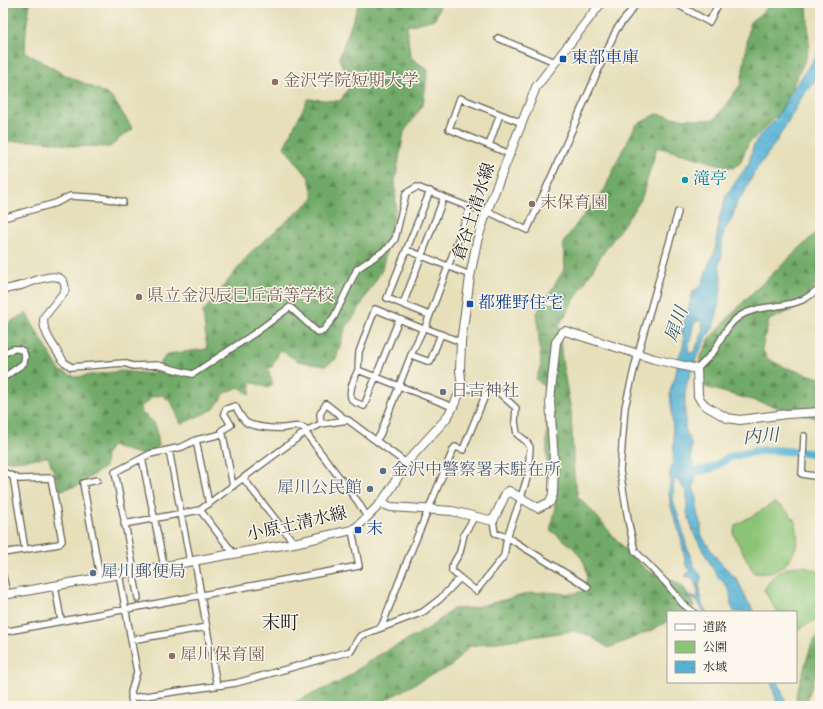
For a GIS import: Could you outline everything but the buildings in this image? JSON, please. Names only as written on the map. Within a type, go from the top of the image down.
[{"type":"main road","name":"倉谷土清水線","points":[[462,388],[460,370],[461,342],[470,275],[477,241],[487,213],[536,87],[601,3]]},
{"type":"main road","points":[[462,388],[445,420],[406,463],[392,487],[380,503],[391,507],[452,510],[493,521],[506,493],[510,491],[538,508],[550,502],[553,494],[554,461],[550,400],[556,342],[562,332],[569,332],[696,369],[698,396],[701,401],[706,406],[727,418],[740,420],[786,414],[820,412]]},
{"type":"main road","name":"小原土清水線","points":[[5,595],[100,577],[294,544],[352,530],[358,526],[380,503]]},
{"type":"street","points":[[3,290],[44,277],[56,276],[63,280],[65,291],[44,317],[43,321],[44,328],[63,361],[70,367],[124,363],[133,366],[157,365],[192,374],[255,333],[290,307],[317,332],[323,332],[334,317],[358,269],[388,248],[395,240],[406,194],[417,187],[470,208],[487,213],[527,230],[548,186],[616,30],[637,3]]},
{"type":"street","points":[[675,3],[709,22],[719,3]]},
{"type":"street","points":[[498,38],[555,62]]},
{"type":"street","points":[[510,154],[449,129],[460,98],[522,123]]},
{"type":"street","points":[[489,145],[500,114]]},
{"type":"street","points":[[429,315],[387,298],[430,191]]},
{"type":"street","points":[[3,218],[56,203],[70,196],[104,198],[123,202]]},
{"type":"street","points":[[403,304],[444,197]]},
{"type":"street","points":[[376,440],[380,435],[398,386],[424,328],[470,208]]},
{"type":"street","points":[[678,212],[638,353],[624,412],[620,471],[635,551],[682,603],[692,611]]},
{"type":"street","points":[[407,250],[470,275]]},
{"type":"street","points":[[696,369],[713,352],[730,324],[738,317],[747,312],[760,308],[785,305],[802,300],[820,287]]},
{"type":"street","points":[[399,319],[364,406],[353,401],[350,396],[352,385],[358,370],[359,352],[375,309],[461,342]]},
{"type":"street","points":[[411,355],[430,362],[441,334]]},
{"type":"street","points":[[3,354],[19,348],[23,351],[25,356],[24,363],[3,378]]},
{"type":"street","points":[[358,370],[453,407]]},
{"type":"street","points":[[462,388],[497,392],[516,408],[515,422],[517,434],[526,441],[530,448],[528,475],[522,494],[519,497],[507,537],[504,556],[476,591],[452,571],[452,566],[460,552],[464,534],[475,516]]},
{"type":"street","points":[[380,628],[383,624],[453,450],[455,447],[464,450],[487,392],[490,390]]},
{"type":"street","points":[[321,424],[321,410],[326,404],[344,419],[348,420],[406,463]]},
{"type":"street","points":[[233,486],[222,430],[231,425],[224,413],[226,409],[235,406],[246,423],[259,426],[283,428],[303,426],[358,502],[367,517]]},
{"type":"street","points":[[124,524],[181,512],[200,510],[306,431],[321,424],[348,420]]},
{"type":"street","points":[[138,598],[115,472],[150,454],[182,447],[196,440],[222,434]]},
{"type":"street","points":[[804,436],[802,474],[820,477]]},
{"type":"street","points":[[196,440],[208,504]]},
{"type":"street","points":[[169,450],[181,512],[201,595],[217,686]]},
{"type":"street","points":[[142,458],[164,566]]},
{"type":"street","points":[[3,472],[19,479],[51,478],[62,541],[59,544],[3,553]]},
{"type":"street","points":[[13,476],[25,550]]},
{"type":"street","points":[[243,478],[294,544]]},
{"type":"street","points":[[97,480],[84,483],[100,577]]},
{"type":"street","points":[[200,510],[234,554]]},
{"type":"street","points":[[493,521],[495,533],[507,537],[588,587]]},
{"type":"street","points":[[3,632],[61,620],[359,566],[352,530]]},
{"type":"street","points":[[119,574],[137,672],[131,692],[132,706]]},
{"type":"street","points":[[3,576],[5,595]]},
{"type":"street","points":[[131,698],[236,683],[351,651],[360,636],[423,612],[440,599],[460,578]]},
{"type":"street","points":[[55,586],[61,620]]},
{"type":"street","points":[[131,640],[207,627]]},
{"type":"green space","points":[[3,3],[30,3],[26,29],[25,52],[63,74],[108,95],[113,99],[133,129],[110,147],[73,146],[45,141],[3,142]]},
{"type":"green space","points":[[359,3],[441,3],[435,19],[407,26],[410,57],[428,70],[423,105],[404,132],[395,181],[396,208],[382,270],[345,329],[336,359],[325,366],[298,361],[280,350],[272,367],[268,369],[273,385],[268,388],[251,382],[250,395],[239,387],[225,393],[214,409],[181,424],[172,403],[162,395],[151,397],[148,402],[141,406],[141,413],[151,420],[156,426],[159,446],[143,455],[111,446],[106,454],[105,467],[77,486],[61,490],[48,457],[13,461],[3,460],[3,326],[26,313],[60,371],[76,377],[121,371],[152,374],[167,354],[207,349],[203,312],[251,252],[314,198],[309,178],[284,147],[308,99],[340,101],[350,85],[339,58]]},
{"type":"green space","points":[[769,3],[807,3],[809,44],[807,56],[779,114],[748,144],[740,163],[733,168],[657,147],[641,200],[601,256],[559,325],[562,361],[571,411],[574,475],[578,498],[586,504],[628,553],[648,571],[676,582],[684,588],[694,606],[686,611],[667,611],[667,622],[652,630],[608,648],[589,635],[573,631],[470,646],[450,667],[427,677],[375,706],[285,706],[340,682],[375,657],[428,629],[453,609],[472,608],[531,593],[544,592],[572,594],[583,591],[587,575],[586,567],[583,561],[574,549],[550,530],[556,507],[547,474],[547,410],[545,388],[536,379],[541,365],[537,313],[565,268],[563,243],[605,189],[617,161],[636,125],[657,114],[678,118],[705,120],[715,119],[741,84],[750,22],[766,9]]},
{"type":"green space","points":[[820,229],[820,280],[797,308],[769,320],[762,349],[768,359],[784,367],[820,378],[820,419],[705,387],[698,373],[700,359],[709,339],[748,297]]},
{"type":"green space","points":[[774,503],[784,508],[792,517],[796,526],[796,547],[792,556],[777,570],[765,573],[754,573],[733,534],[736,525]]},
{"type":"green space","points":[[804,566],[820,572],[820,617],[797,630],[797,611],[776,611],[764,590],[776,574],[789,568]]},
{"type":"green space","points":[[820,633],[820,667],[814,678],[808,698],[809,706],[798,706],[796,697],[797,691],[812,643]]},
{"type":"water","points":[[820,46],[820,74],[802,97],[776,142],[754,173],[743,195],[737,202],[731,221],[724,230],[722,255],[719,265],[722,282],[717,313],[713,328],[707,336],[695,361],[687,383],[685,394],[685,429],[691,443],[691,460],[694,467],[695,482],[693,488],[697,498],[697,513],[701,525],[701,532],[703,538],[717,559],[737,579],[753,611],[734,611],[731,605],[730,592],[726,585],[717,576],[693,532],[687,512],[687,495],[676,478],[674,481],[673,500],[686,545],[694,566],[701,576],[699,584],[702,603],[707,611],[703,611],[697,601],[685,596],[698,598],[698,591],[693,578],[685,576],[690,571],[686,565],[681,538],[671,507],[669,493],[674,443],[670,392],[676,375],[678,359],[684,345],[683,334],[681,334],[693,292],[702,284],[710,261],[715,252],[719,220],[726,196],[749,163],[753,147],[759,136],[776,119],[795,86],[815,58]],"holes":[[[701,321],[703,328],[701,336],[695,350],[689,353],[688,349],[694,323]]]},
{"type":"water","points":[[771,683],[778,683],[787,706],[778,706]]},
{"type":"waterway","name":"内川","points":[[684,474],[712,468],[730,457],[757,451],[774,450],[820,454]]},
{"type":"place","name":"東部車庫","points":[[563,59]]},
{"type":"place","name":"金沢学院短期大学","points":[[275,82]]},
{"type":"place","name":"滝亭","points":[[685,180]]},
{"type":"place","name":"末保育園","points":[[532,204]]},
{"type":"place","name":"県立金沢辰巳丘高等学校","points":[[139,297]]},
{"type":"place","name":"都雅野住宅","points":[[470,304]]},
{"type":"place","name":"日吉神社","points":[[443,392]]},
{"type":"place","name":"金沢中警察署末駐在所","points":[[383,471]]},
{"type":"place","name":"犀川公民館","points":[[370,489]]},
{"type":"place","name":"末","points":[[358,530]]},
{"type":"place","name":"犀川郵便局","points":[[93,573]]},
{"type":"place","name":"犀川保育園","points":[[172,656]]},
{"type":"district","name":"末町","points":[[280,624]]},
{"type":"water label","name":"犀川","points":[[678,325]]}]
